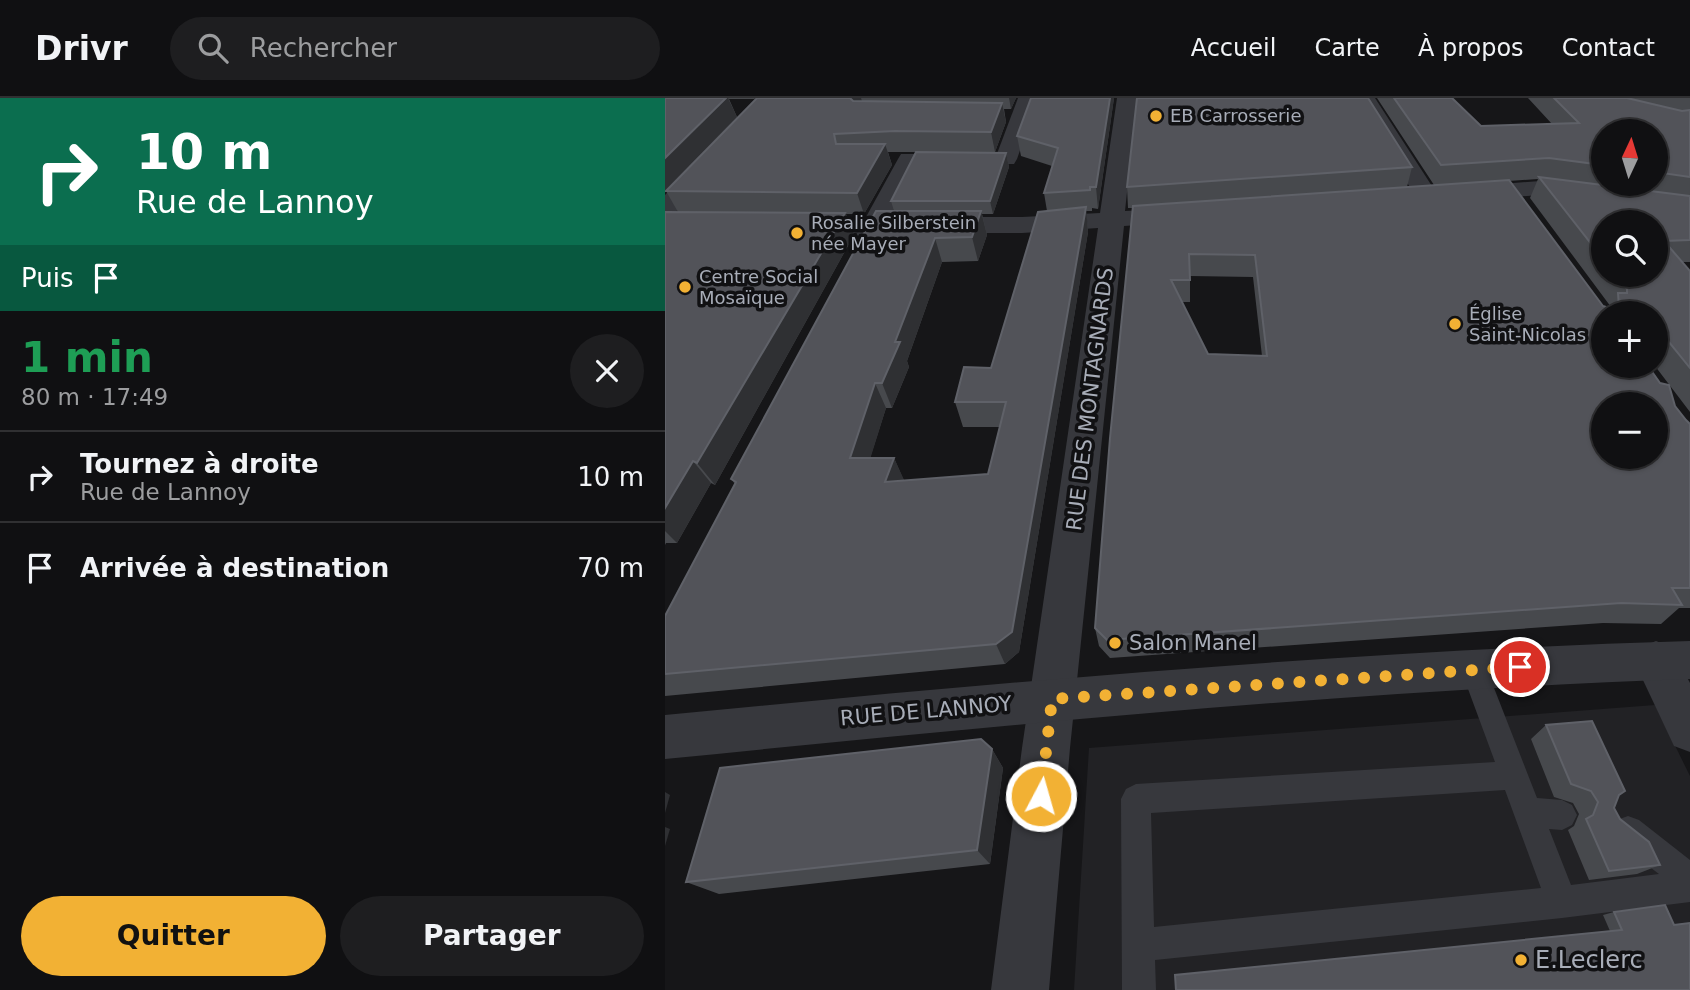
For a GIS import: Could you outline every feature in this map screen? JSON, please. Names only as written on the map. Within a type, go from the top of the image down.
[{"type":"street","name":"RUE DES MONTAGNARDS","points":[[1020,990],[1052,699],[1114,220],[1127,98]]},
{"type":"street","points":[[1365,98],[1427,197]]},
{"type":"street","points":[[728,108],[765,103]]},
{"type":"street","points":[[672,218],[765,103]]},
{"type":"street","points":[[999,159],[1019,110]]},
{"type":"street","points":[[849,272],[909,159]]},
{"type":"street","points":[[1401,199],[1427,197],[1516,201],[1540,188],[1690,209]]},
{"type":"street","points":[[769,224],[1012,226],[1201,214]]},
{"type":"street","points":[[1673,661],[1690,730]]},
{"type":"street","name":"RUE DE LANNOY","points":[[665,737],[1052,699],[1474,670],[1673,661]]},
{"type":"lane","points":[[1474,670],[1562,902]]},
{"type":"lane","points":[[1514,775],[1562,902]]},
{"type":"lane","points":[[1139,990],[1136,799],[1514,775]]},
{"type":"lane","points":[[1528,812],[1562,815]]},
{"type":"lane","points":[[1612,818],[1690,879]]},
{"type":"lane","points":[[1140,945],[1562,902],[1690,886]]},
{"type":"shaded area","points":[[1655,705],[1690,776],[1690,990],[1074,990],[1089,748]]},
{"type":"building","points":[[665,98],[726,98],[665,158]]},
{"type":"building","points":[[757,98],[1002,103],[991,132],[895,131],[834,134],[836,144],[885,144],[857,193],[666,191]]},
{"type":"building","points":[[1031,98],[1110,98],[1096,187],[1090,187],[1090,190],[1044,193],[1058,148],[1017,136]]},
{"type":"building","points":[[1137,98],[1368,98],[1412,167],[1127,187]]},
{"type":"building","points":[[1394,98],[1452,98],[1481,126],[1579,123],[1554,98],[1627,98],[1682,111],[1690,110],[1690,177],[1668,174],[1668,119],[1591,119],[1591,163],[1549,158],[1441,165]]},
{"type":"building","points":[[916,152],[1006,153],[990,201],[891,201]]},
{"type":"building","points":[[1539,177],[1591,184],[1591,196],[1668,196],[1668,193],[1690,196],[1690,240],[1668,241],[1668,210],[1591,210],[1591,244]]},
{"type":"building","points":[[1509,180],[1599,301],[1591,301],[1591,378],[1656,378],[1660,383],[1669,385],[1675,406],[1690,424],[1690,588],[1672,588],[1682,605],[1621,603],[1107,640],[1095,628],[1110,438],[1133,206]],"holes":[[[1189,254],[1255,255],[1267,356],[1208,354],[1171,280],[1190,280]]]},
{"type":"building","points":[[1086,207],[1012,632],[996,644],[665,674],[665,616],[736,482],[731,479],[876,211],[981,211],[972,237],[935,238],[895,342],[900,342],[882,383],[875,383],[850,458],[894,458],[885,482],[988,474],[1006,402],[955,402],[964,367],[991,368],[1038,212]]},
{"type":"building","points":[[665,212],[845,213],[697,463],[693,461],[665,508]]},
{"type":"building","points":[[1668,246],[1690,271],[1690,368],[1668,342],[1668,301],[1619,301],[1618,293],[1627,293],[1625,287],[1668,287]]},
{"type":"building","points":[[1592,721],[1625,791],[1619,795],[1614,808],[1620,819],[1649,842],[1660,865],[1609,871],[1586,819],[1593,815],[1598,802],[1591,791],[1571,784],[1546,725]]},
{"type":"building","points":[[981,739],[992,749],[977,850],[686,882],[720,768]]},
{"type":"building","name":"E.Leclerc","points":[[1665,905],[1674,925],[1690,923],[1690,990],[1176,990],[1175,975],[1622,930],[1614,912]]},
{"type":"place","name":"EB Carrosserie","points":[[1156,116]]},
{"type":"place","name":"Rosalie Silberstein née Mayer","points":[[797,233]]},
{"type":"place","name":"Centre Social Mosaïque","points":[[685,287]]},
{"type":"place","name":"Église Saint-Nicolas","points":[[1455,324]]},
{"type":"place","name":"Salon Manel","points":[[1115,643]]},
{"type":"place","name":"E.Leclerc","points":[[1521,960]]},
{"type":"route","points":[[1041,796],[1052,699],[1520,667]]}]
